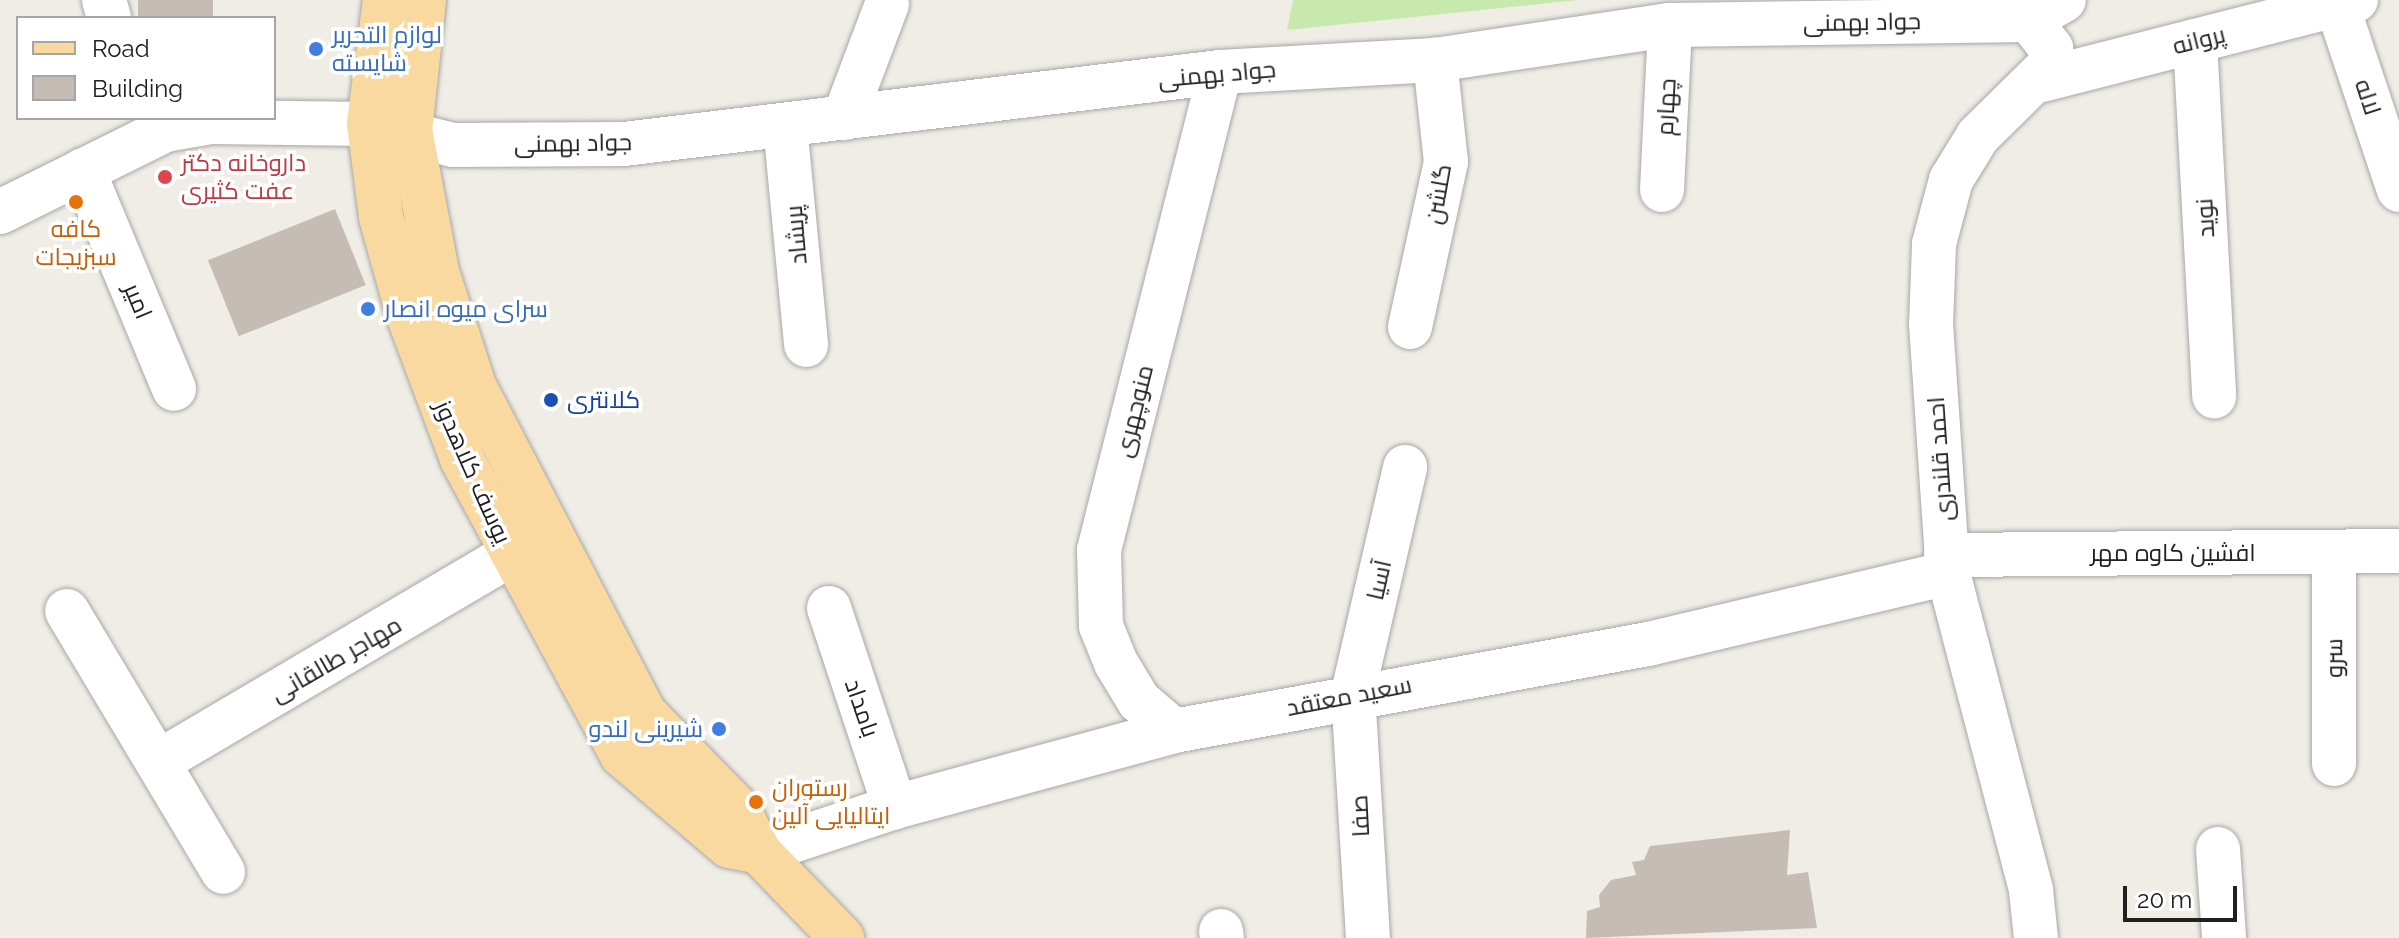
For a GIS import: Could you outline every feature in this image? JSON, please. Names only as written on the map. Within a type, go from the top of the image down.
[{"type":"main road","name":"یوسف کلاهدوز","points":[[385,0],[389,127],[381,217],[409,317],[462,459],[622,755],[729,846],[759,852]]},
{"type":"main road","name":"یوسف کلاهدوز","points":[[424,0],[389,127],[474,386],[645,714],[739,810],[759,852],[842,938]]},
{"type":"street","name":"پروانه","points":[[2042,80],[2346,2]]},
{"type":"street","name":"لاله","points":[[2346,2],[2399,190]]},
{"type":"street","points":[[844,118],[887,4]]},
{"type":"street","name":"جواد بهمنی","points":[[0,212],[83,170],[144,128],[212,122],[389,127],[453,145],[624,144],[1220,72],[1435,60],[1670,25],[2046,10]]},
{"type":"street","points":[[2042,80],[2051,48],[2046,10]]},
{"type":"street","name":"چهارم","points":[[1662,190],[1670,25]]},
{"type":"street","name":"نوید","points":[[2195,41],[2214,396]]},
{"type":"street","name":"گلشن","points":[[1410,327],[1446,162],[1435,60]]},
{"type":"street","name":"منوچهری","points":[[1174,731],[1139,701],[1111,651],[1098,600],[1099,550],[1220,72]]},
{"type":"street","name":"احمد قلندری","points":[[2036,938],[2031,890],[1947,564],[1931,324],[1934,244],[1951,180],[1978,136],[2042,80]]},
{"type":"street","name":"پریشاد","points":[[785,125],[806,345]]},
{"type":"street","name":"امیر","points":[[83,170],[174,389]]},
{"type":"street","name":"آسیا","points":[[1353,693],[1405,467]]},
{"type":"street","name":"مهاجر طالقانی","points":[[160,761],[513,558],[549,531]]},
{"type":"street","name":"افشین کاوه مهر","points":[[1947,564],[2399,551]]},
{"type":"street","name":"سرو","points":[[2334,552],[2334,764]]},
{"type":"street","name":"سعید معتقد","points":[[759,852],[895,807],[1174,731],[1353,693],[1648,644],[1947,564]]},
{"type":"street","name":"بامداد","points":[[829,608],[895,807]]},
{"type":"street","points":[[67,611],[160,761],[223,872]]},
{"type":"street","name":"صفا","points":[[1353,693],[1368,938]]},
{"type":"street","points":[[2218,849],[2224,938]]},
{"type":"green space","points":[[1293,0],[1579,0],[1287,30]]},
{"type":"building","points":[[138,0],[213,0],[213,16],[138,16]]},
{"type":"building","points":[[335,209],[366,285],[239,336],[208,260]]},
{"type":"building","points":[[1790,830],[1787,875],[1808,872],[1817,928],[1586,938],[1587,911],[1600,907],[1599,895],[1611,880],[1636,875],[1632,862],[1644,860],[1650,846]]},
{"type":"place","name":"لوازم التحریر شایسته","points":[[316,49]]},
{"type":"place","name":"داروخانه دکتر عفت کثیری","points":[[165,177]]},
{"type":"place","name":"کافه سبزیجات","points":[[76,202]]},
{"type":"place","name":"سرای میوه انصار","points":[[368,309]]},
{"type":"place","name":"کلانتری","points":[[551,400]]},
{"type":"place","name":"شیرینی لندو","points":[[719,729]]},
{"type":"place","name":"رستوران ایتالیایی آلین","points":[[756,802]]}]
